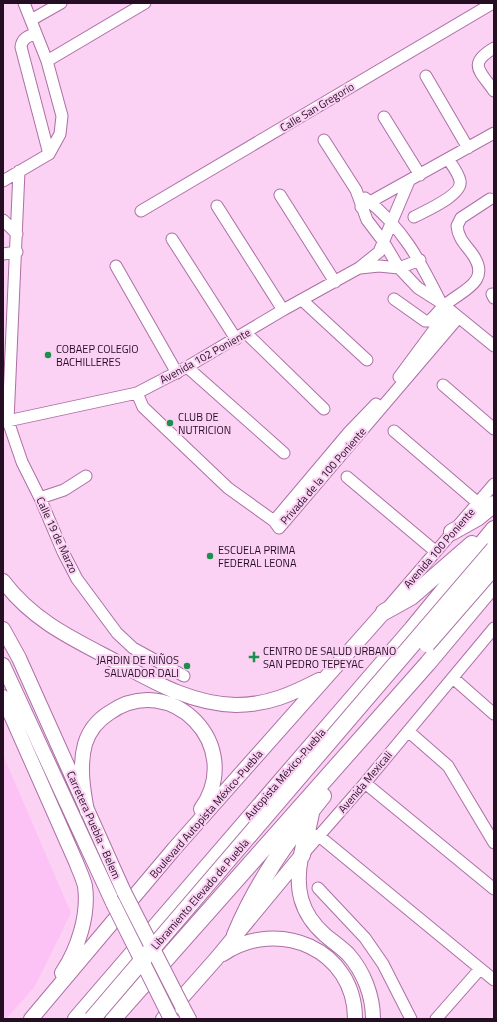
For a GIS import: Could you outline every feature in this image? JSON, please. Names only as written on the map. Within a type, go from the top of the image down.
[{"type":"highway","points":[[452,532],[477,518],[494,504]]},
{"type":"highway","points":[[384,612],[411,597],[494,525]]},
{"type":"highway","name":"Autopista México-Puebla","points":[[76,1019],[412,629],[494,529]]},
{"type":"highway","name":"Libramiento Elevado de Puebla","points":[[92,1019],[494,549]]},
{"type":"highway","name":"Libramiento Elevado de Puebla","points":[[106,1019],[494,567]]},
{"type":"highway","points":[[113,1019],[428,663],[494,584]]},
{"type":"highway","points":[[463,622],[494,590]]},
{"type":"highway","points":[[235,935],[262,878],[288,841],[311,810],[420,678],[428,663]]},
{"type":"highway","points":[[302,855],[313,835],[311,810]]},
{"type":"main road","points":[[3,582],[22,604],[61,633],[164,687],[201,700],[213,703],[238,705],[282,698],[327,676]]},
{"type":"main road","name":"Boulevard Autopista México-Puebla","points":[[31,1019],[174,849],[384,612]]},
{"type":"main road","name":"Carretera Puebla - Belem","points":[[3,629],[19,658],[124,892],[189,1019]]},
{"type":"main road","name":"Carretera Puebla - Belem","points":[[3,666],[113,903],[171,1019]]},
{"type":"main road","points":[[3,697],[85,885],[84,914],[77,942],[69,961],[42,1006]]},
{"type":"main road","points":[[87,811],[83,784],[83,757],[85,744],[95,726],[111,711],[132,702],[153,701],[174,706],[192,717],[205,731],[213,749],[215,765],[214,783],[207,801],[174,849]]},
{"type":"main road","points":[[163,1019],[302,855]]},
{"type":"main road","points":[[302,855],[298,884],[306,912],[317,927],[341,947],[356,964],[369,992],[373,1019]]},
{"type":"main road","points":[[216,958],[236,946],[257,939],[281,938],[304,944],[322,954],[338,969],[349,990],[355,1019]]},
{"type":"street","points":[[3,181],[49,154],[60,134],[62,116],[47,61],[24,3]]},
{"type":"street","points":[[31,20],[61,3]]},
{"type":"street","points":[[47,61],[145,3]]},
{"type":"street","name":"Calle San Gregorio","points":[[141,212],[493,3]]},
{"type":"street","points":[[36,33],[24,39],[21,42],[21,47],[49,154]]},
{"type":"street","points":[[494,48],[481,56],[478,61],[478,68],[494,91]]},
{"type":"street","points":[[426,76],[468,148]]},
{"type":"street","points":[[384,117],[420,175]]},
{"type":"street","points":[[365,204],[420,175],[494,132]]},
{"type":"street","points":[[324,140],[365,204],[367,220],[383,241],[399,268],[418,288],[449,309],[494,346]]},
{"type":"street","points":[[414,217],[455,194],[460,187],[460,181],[448,159]]},
{"type":"street","name":"Calle 19 de Marzo","points":[[20,171],[17,252],[6,422],[16,449],[40,498],[63,552],[77,579],[117,634],[133,648],[184,676]]},
{"type":"street","name":"Avenida 102 Poniente","points":[[6,422],[137,392],[177,373],[246,334],[283,310],[360,268],[376,256],[409,181]]},
{"type":"street","points":[[280,194],[335,282]]},
{"type":"street","points":[[394,299],[425,321],[432,319],[449,309],[472,286],[480,273],[480,266],[461,240],[457,226],[461,218],[490,199]]},
{"type":"street","points":[[365,204],[392,220],[420,260],[449,309]]},
{"type":"street","points":[[217,206],[283,310]]},
{"type":"street","points":[[3,220],[17,234]]},
{"type":"street","points":[[172,239],[236,339]]},
{"type":"street","points":[[3,254],[17,252]]},
{"type":"street","points":[[360,268],[380,266],[399,268],[420,260]]},
{"type":"street","points":[[116,266],[177,373]]},
{"type":"street","points":[[302,300],[367,360]]},
{"type":"street","name":"Privada de la 100 Poniente","points":[[137,392],[143,407],[223,482],[274,522],[279,528],[449,309]]},
{"type":"street","points":[[3,332],[13,322]]},
{"type":"street","points":[[246,334],[324,409]]},
{"type":"street","points":[[187,367],[284,453]]},
{"type":"street","points":[[443,385],[494,428]]},
{"type":"street","points":[[394,431],[478,503]]},
{"type":"street","points":[[40,498],[64,490],[86,476]]},
{"type":"street","points":[[347,477],[435,552]]},
{"type":"street","name":"Avenida 100 Poniente","points":[[384,612],[494,484]]},
{"type":"street","name":"Avenida Mexicali","points":[[313,835],[365,783],[494,628]]},
{"type":"street","points":[[453,678],[494,714]]},
{"type":"street","points":[[408,731],[448,766],[494,843]]},
{"type":"street","points":[[365,783],[494,890]]},
{"type":"street","points":[[313,835],[494,980]]},
{"type":"street","points":[[318,888],[365,938],[383,964],[411,1019]]},
{"type":"street","points":[[436,1019],[480,968]]},
{"type":"shaded area","points":[[3,755],[71,913],[35,986],[6,1019],[3,1019]]},
{"type":"place","name":"COBAEP COLEGIO BACHILLERES","points":[[48,355]]},
{"type":"place","name":"CLUB DE NUTRICION","points":[[170,423]]},
{"type":"place","name":"ESCUELA PRIMA FEDERAL LEONA","points":[[210,556]]},
{"type":"place","name":"CENTRO DE SALUD URBANO SAN PEDRO TEPEYAC","points":[[254,657]]},
{"type":"place","name":"JARDIN DE NIÑOS SALVADOR DALI","points":[[187,666]]}]
